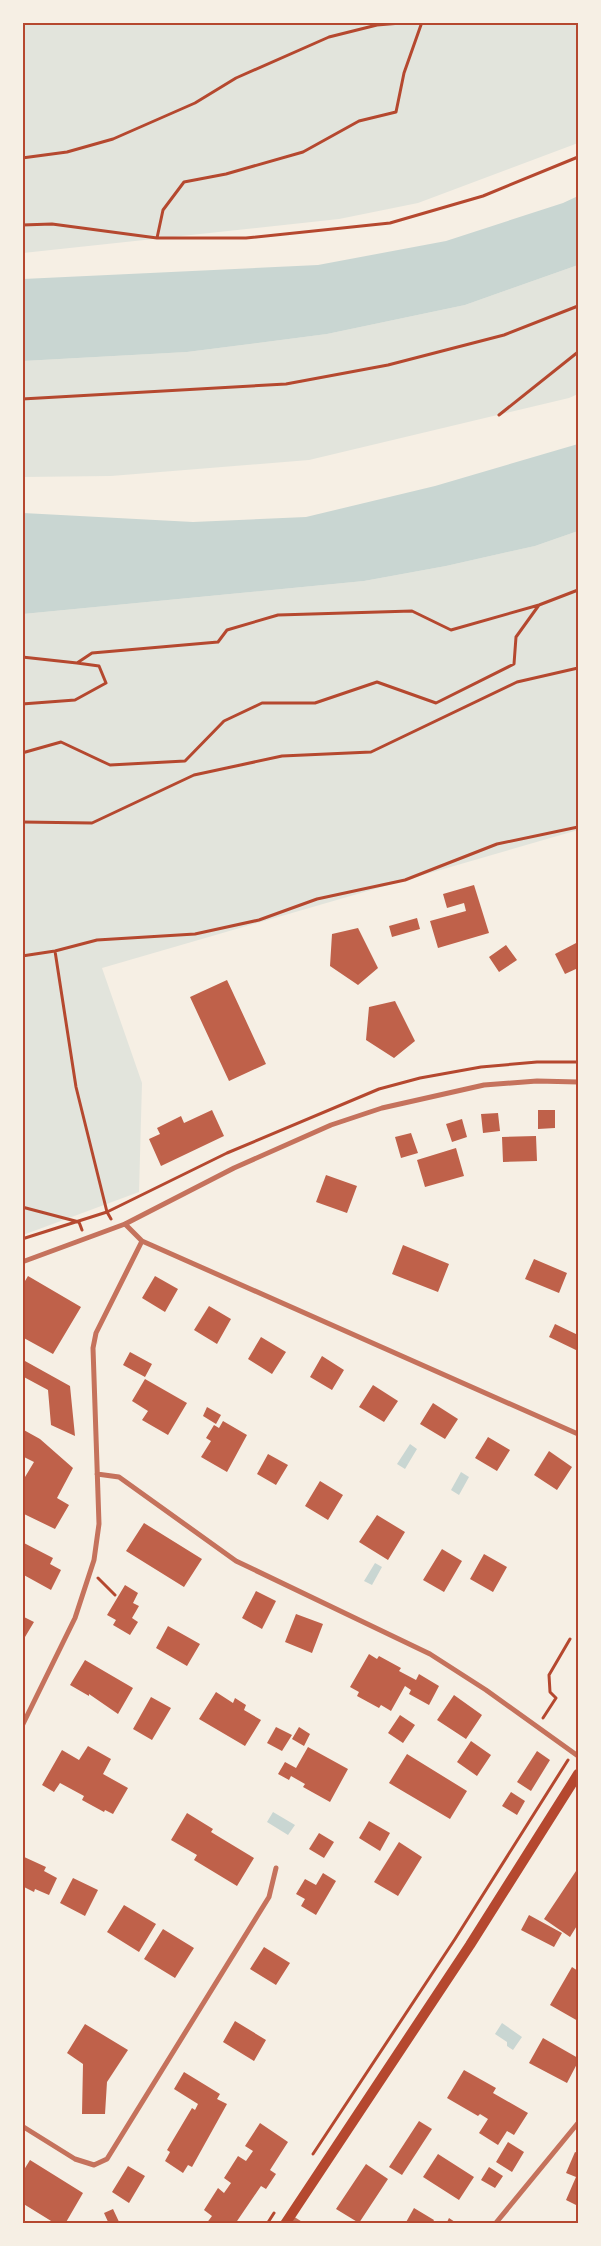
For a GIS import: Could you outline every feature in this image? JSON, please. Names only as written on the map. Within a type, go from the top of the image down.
[{"type":"main road","points":[[288,2220],[464,1953],[578,1774]]},
{"type":"street","points":[[22,1262],[125,1224],[234,1168],[331,1125],[382,1108],[484,1085],[537,1081],[578,1082]]},
{"type":"street","points":[[125,1224],[142,1241],[578,1434]]},
{"type":"street","points":[[22,1726],[75,1618],[89,1575],[98,1524],[93,1348],[96,1333],[142,1241]]},
{"type":"street","points":[[97,1474],[119,1476],[236,1561],[430,1654],[486,1690],[578,1756]]},
{"type":"street","points":[[22,2126],[75,2159],[94,2165],[107,2159],[269,1897],[276,1868]]},
{"type":"street","points":[[495,2224],[578,2123]]},
{"type":"street","points":[[288,2220],[301,2224]]},
{"type":"path","points":[[22,158],[67,152],[113,139],[195,103],[236,78],[329,37],[377,25],[413,22]]},
{"type":"path","points":[[157,238],[163,210],[184,182],[226,174],[303,152],[359,121],[396,112],[404,74],[422,22]]},
{"type":"path","points":[[22,225],[52,224],[157,238],[246,238],[390,224],[483,196],[578,157]]},
{"type":"path","points":[[22,399],[286,384],[388,365],[504,336],[578,306]]},
{"type":"path","points":[[499,415],[578,352]]},
{"type":"path","points":[[76,663],[92,653],[218,642],[227,630],[278,615],[412,611],[450,630],[539,606],[578,590]]},
{"type":"path","points":[[22,753],[61,742],[110,765],[185,761],[224,722],[262,703],[316,703],[377,682],[436,703],[514,664],[516,637],[539,606]]},
{"type":"path","points":[[22,657],[99,666],[106,684],[75,700],[22,704]]},
{"type":"path","points":[[22,822],[92,823],[194,775],[282,756],[371,752],[517,682],[578,668]]},
{"type":"path","points":[[22,956],[55,952],[97,940],[195,934],[259,920],[317,899],[405,880],[497,844],[578,827]]},
{"type":"path","points":[[55,952],[76,1087],[107,1212]]},
{"type":"path","points":[[22,1207],[80,1222]]},
{"type":"path","points":[[89,1575],[99,1578],[115,1595]]},
{"type":"path","points":[[537,1727],[556,1698],[550,1692],[549,1676],[570,1639]]},
{"type":"path","points":[[310,2158],[455,1939],[573,1752]]},
{"type":"path","points":[[267,2224],[278,2207]]},
{"type":"shaded area","points":[[22,23],[578,23],[578,143],[418,203],[339,219],[23,253]]},
{"type":"shaded area","points":[[578,196],[578,265],[465,305],[327,334],[187,352],[23,361],[23,279],[318,265],[446,241],[563,203]]},
{"type":"shaded area","points":[[578,265],[578,394],[569,398],[309,460],[111,476],[23,477],[23,361],[187,352],[327,334],[465,305]]},
{"type":"shaded area","points":[[578,444],[578,531],[535,546],[446,566],[364,581],[23,614],[23,513],[193,522],[306,517],[435,486]]},
{"type":"shaded area","points":[[578,531],[578,830],[102,968],[142,1083],[139,1192],[23,1235],[23,614],[364,581],[446,566],[535,546]]},
{"type":"shaded area","points":[[410,1444],[417,1449],[405,1469],[397,1464]]},
{"type":"shaded area","points":[[461,1472],[469,1477],[459,1495],[451,1490]]},
{"type":"shaded area","points":[[375,1563],[382,1567],[372,1585],[364,1581]]},
{"type":"shaded area","points":[[273,1812],[295,1825],[288,1835],[267,1822]]},
{"type":"shaded area","points":[[502,2023],[522,2037],[513,2050],[507,2046],[507,2042],[495,2034]]},
{"type":"building","points":[[474,885],[489,933],[438,948],[430,921],[466,911],[464,903],[447,908],[443,894]]},
{"type":"building","points":[[417,918],[420,929],[392,937],[389,926]]},
{"type":"building","points":[[358,928],[378,968],[358,985],[330,966],[332,934]]},
{"type":"building","points":[[578,942],[578,968],[565,974],[555,954]]},
{"type":"building","points":[[506,945],[517,960],[499,972],[489,957]]},
{"type":"building","points":[[227,980],[266,1064],[229,1081],[190,997]]},
{"type":"building","points":[[395,1001],[415,1041],[394,1058],[366,1040],[369,1007]]},
{"type":"building","points":[[212,1110],[224,1136],[161,1166],[149,1139],[160,1134],[157,1128],[181,1116],[184,1123]]},
{"type":"building","points":[[538,1110],[555,1110],[555,1128],[538,1129]]},
{"type":"building","points":[[498,1113],[500,1131],[483,1133],[481,1114]]},
{"type":"building","points":[[462,1119],[467,1137],[452,1142],[446,1124]]},
{"type":"building","points":[[411,1133],[418,1153],[401,1158],[395,1137]]},
{"type":"building","points":[[536,1136],[537,1161],[503,1162],[502,1137]]},
{"type":"building","points":[[456,1148],[464,1176],[425,1187],[417,1160]]},
{"type":"building","points":[[326,1175],[357,1186],[347,1213],[316,1202]]},
{"type":"building","points":[[403,1245],[449,1264],[438,1292],[392,1274]]},
{"type":"building","points":[[534,1259],[567,1273],[559,1293],[525,1279]]},
{"type":"building","points":[[28,1276],[81,1307],[53,1354],[22,1337],[22,1286]]},
{"type":"building","points":[[155,1276],[178,1289],[165,1312],[142,1298]]},
{"type":"building","points":[[209,1306],[231,1319],[217,1344],[194,1330]]},
{"type":"building","points":[[555,1324],[578,1335],[578,1351],[549,1337]]},
{"type":"building","points":[[261,1337],[286,1352],[272,1374],[248,1359]]},
{"type":"building","points":[[130,1352],[152,1364],[145,1377],[123,1365]]},
{"type":"building","points":[[322,1356],[344,1370],[332,1390],[310,1377]]},
{"type":"building","points":[[25,1361],[70,1386],[75,1436],[51,1425],[48,1390],[22,1376],[22,1365]]},
{"type":"building","points":[[145,1379],[187,1403],[168,1435],[142,1420],[148,1411],[132,1401]]},
{"type":"building","points":[[373,1385],[398,1401],[384,1422],[359,1407]]},
{"type":"building","points":[[433,1403],[458,1419],[445,1439],[420,1424]]},
{"type":"building","points":[[207,1407],[221,1415],[216,1424],[203,1416]]},
{"type":"building","points":[[223,1421],[247,1435],[227,1472],[201,1457],[211,1441],[206,1438],[214,1425],[219,1428]]},
{"type":"building","points":[[22,1429],[40,1439],[73,1468],[57,1498],[69,1505],[55,1529],[24,1514],[22,1482],[34,1462],[22,1456]]},
{"type":"building","points":[[488,1437],[510,1450],[497,1471],[475,1458]]},
{"type":"building","points":[[549,1451],[572,1467],[557,1490],[534,1475]]},
{"type":"building","points":[[268,1454],[288,1465],[276,1485],[257,1474]]},
{"type":"building","points":[[320,1481],[343,1495],[328,1520],[305,1506]]},
{"type":"building","points":[[377,1515],[405,1532],[388,1560],[359,1542]]},
{"type":"building","points":[[144,1523],[202,1559],[184,1587],[126,1551]]},
{"type":"building","points":[[22,1542],[53,1558],[50,1564],[61,1570],[51,1590],[22,1574]]},
{"type":"building","points":[[442,1549],[462,1561],[444,1592],[423,1580]]},
{"type":"building","points":[[484,1554],[507,1567],[493,1592],[470,1579]]},
{"type":"building","points":[[125,1585],[138,1593],[133,1603],[139,1606],[132,1618],[138,1622],[130,1635],[113,1625],[116,1620],[107,1615]]},
{"type":"building","points":[[256,1591],[276,1601],[262,1629],[242,1618]]},
{"type":"building","points":[[296,1614],[323,1624],[312,1653],[285,1642]]},
{"type":"building","points":[[22,1616],[34,1622],[25,1637],[22,1636]]},
{"type":"building","points":[[168,1626],[200,1644],[187,1666],[156,1648]]},
{"type":"building","points":[[369,1654],[377,1659],[379,1656],[401,1668],[399,1671],[416,1680],[419,1674],[439,1686],[429,1705],[409,1694],[411,1690],[405,1686],[391,1711],[381,1705],[379,1708],[357,1696],[359,1692],[350,1687]]},
{"type":"building","points":[[85,1660],[133,1688],[118,1714],[89,1694],[89,1696],[70,1685]]},
{"type":"building","points":[[216,1692],[233,1703],[235,1698],[246,1705],[244,1710],[261,1720],[245,1746],[199,1719]]},
{"type":"building","points":[[454,1695],[482,1715],[466,1739],[437,1720]]},
{"type":"building","points":[[151,1697],[171,1708],[152,1740],[133,1729]]},
{"type":"building","points":[[400,1715],[415,1725],[403,1743],[388,1733]]},
{"type":"building","points":[[276,1727],[292,1735],[282,1751],[267,1743]]},
{"type":"building","points":[[299,1727],[310,1734],[304,1746],[292,1739]]},
{"type":"building","points":[[471,1741],[491,1755],[477,1776],[457,1762]]},
{"type":"building","points":[[88,1746],[111,1759],[103,1774],[128,1788],[113,1814],[105,1810],[104,1812],[82,1800],[84,1796],[60,1783],[54,1792],[42,1785],[62,1750],[79,1760]]},
{"type":"building","points":[[308,1747],[348,1769],[330,1802],[303,1787],[305,1784],[291,1776],[289,1780],[278,1774],[285,1762],[296,1768]]},
{"type":"building","points":[[537,1751],[550,1760],[531,1791],[517,1782]]},
{"type":"building","points":[[407,1754],[467,1791],[450,1819],[389,1783]]},
{"type":"building","points":[[511,1792],[525,1801],[517,1815],[502,1806]]},
{"type":"building","points":[[187,1813],[213,1829],[211,1832],[254,1858],[237,1886],[194,1860],[197,1855],[171,1840]]},
{"type":"building","points":[[369,1821],[390,1833],[380,1851],[359,1838]]},
{"type":"building","points":[[319,1833],[334,1842],[324,1858],[309,1849]]},
{"type":"building","points":[[399,1842],[422,1857],[398,1896],[374,1882]]},
{"type":"building","points":[[22,1856],[46,1867],[44,1871],[57,1878],[49,1895],[35,1889],[34,1892],[22,1886]]},
{"type":"building","points":[[578,1868],[578,1924],[570,1937],[544,1919]]},
{"type":"building","points":[[323,1873],[336,1881],[316,1915],[301,1906],[305,1899],[296,1894],[305,1879],[316,1885]]},
{"type":"building","points":[[73,1878],[98,1890],[85,1916],[60,1903]]},
{"type":"building","points":[[124,1905],[156,1924],[139,1952],[107,1932]]},
{"type":"building","points":[[529,1915],[562,1933],[554,1947],[521,1930]]},
{"type":"building","points":[[163,1929],[194,1948],[175,1978],[144,1959]]},
{"type":"building","points":[[264,1947],[290,1963],[276,1985],[250,1969]]},
{"type":"building","points":[[572,1967],[578,1971],[578,2021],[550,2005]]},
{"type":"building","points":[[235,2021],[266,2040],[254,2061],[223,2042]]},
{"type":"building","points":[[85,2024],[128,2050],[107,2082],[105,2114],[82,2114],[83,2064],[67,2053]]},
{"type":"building","points":[[543,2038],[578,2058],[578,2062],[567,2083],[529,2063]]},
{"type":"building","points":[[464,2070],[496,2088],[493,2093],[528,2113],[514,2135],[507,2131],[498,2145],[479,2133],[488,2119],[480,2114],[478,2116],[447,2098]]},
{"type":"building","points":[[184,2072],[220,2094],[217,2099],[227,2104],[192,2167],[188,2165],[183,2173],[165,2161],[170,2152],[167,2150],[192,2108],[195,2110],[198,2104],[174,2089]]},
{"type":"building","points":[[419,2121],[432,2129],[402,2175],[389,2167]]},
{"type":"building","points":[[260,2123],[288,2142],[270,2170],[276,2174],[266,2189],[261,2186],[235,2224],[206,2224],[212,2216],[204,2210],[218,2188],[224,2193],[231,2183],[224,2178],[238,2156],[246,2161],[253,2151],[245,2146]]},
{"type":"building","points":[[508,2142],[524,2152],[512,2172],[496,2162]]},
{"type":"building","points":[[575,2152],[578,2153],[578,2206],[566,2200],[576,2177],[566,2173]]},
{"type":"building","points":[[438,2154],[474,2177],[459,2200],[423,2177]]},
{"type":"building","points":[[30,2160],[83,2193],[65,2224],[56,2224],[22,2203],[22,2173]]},
{"type":"building","points":[[366,2164],[388,2179],[359,2223],[336,2209]]},
{"type":"building","points":[[128,2166],[145,2176],[129,2203],[112,2192]]},
{"type":"building","points":[[489,2167],[503,2176],[495,2188],[481,2180]]},
{"type":"building","points":[[414,2208],[434,2220],[432,2224],[405,2224]]},
{"type":"building","points":[[113,2209],[120,2224],[109,2224],[104,2213]]},
{"type":"building","points":[[449,2218],[458,2224],[446,2224]]}]
